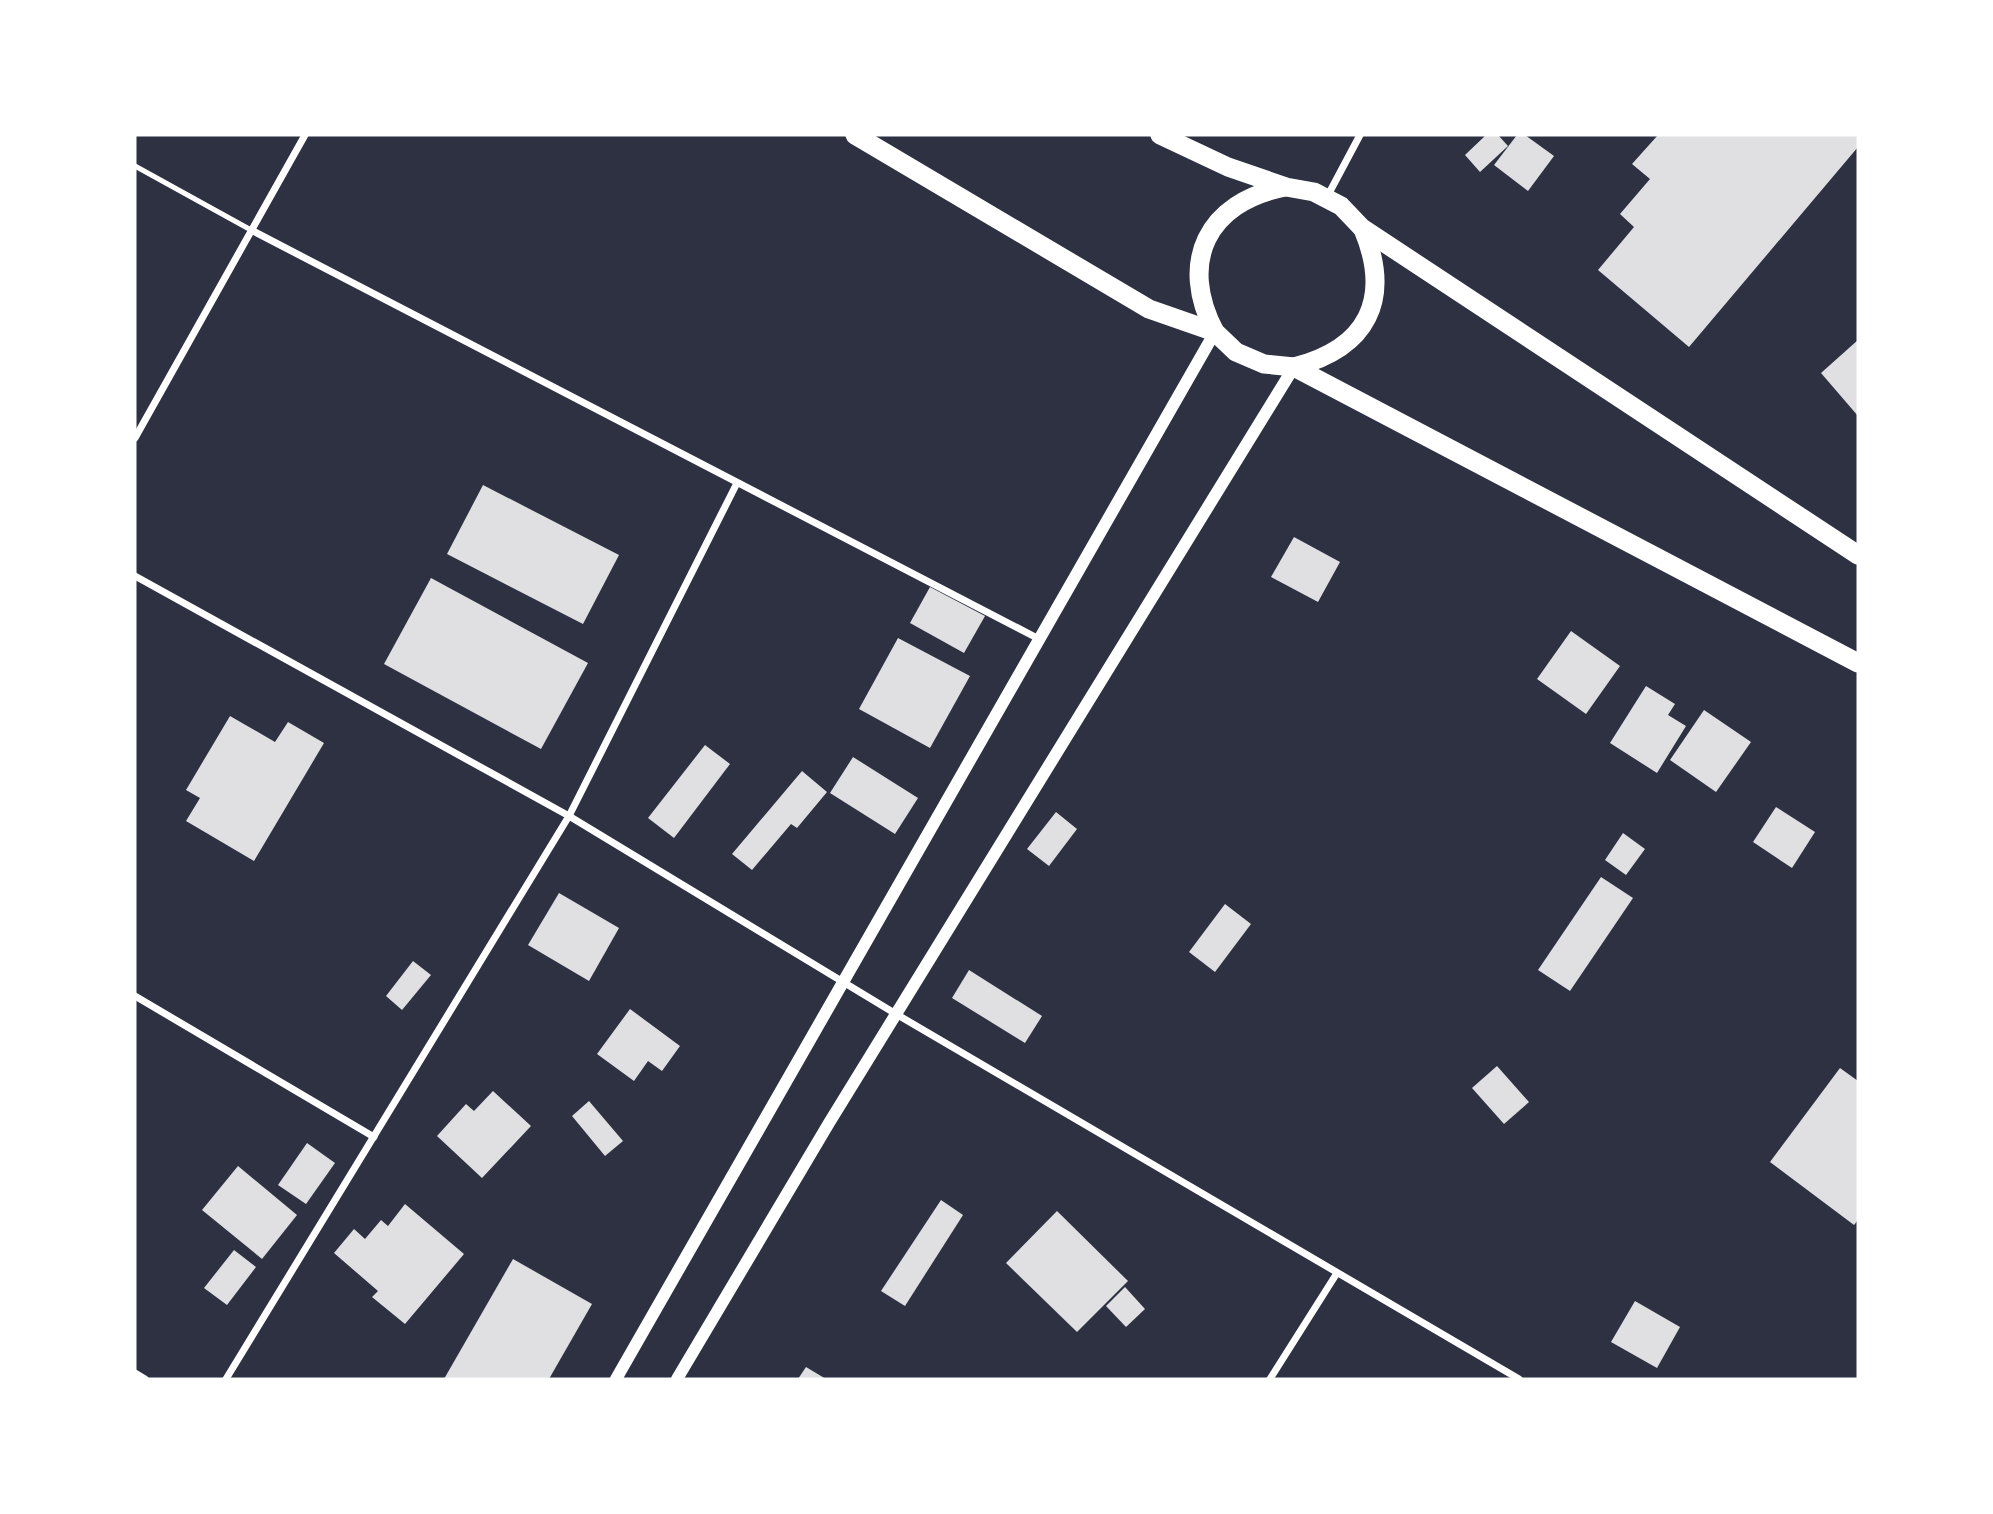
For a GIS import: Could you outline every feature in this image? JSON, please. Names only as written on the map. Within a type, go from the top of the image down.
[{"type":"highway","points":[[855,135],[1149,309],[1215,332]]},
{"type":"highway","points":[[1160,135],[1228,167],[1286,187],[1314,191],[1341,206],[1362,228],[1858,555]]},
{"type":"highway","points":[[1286,187],[1258,192],[1233,205],[1213,226],[1201,251],[1197,279],[1202,307],[1215,332],[1236,352],[1264,364],[1294,367],[1324,359],[1350,342],[1368,317],[1376,287],[1374,257],[1362,228]]},
{"type":"highway","points":[[1294,367],[1858,663]]},
{"type":"street","points":[[135,438],[305,135]]},
{"type":"street","points":[[1327,198],[1360,135]]},
{"type":"street","points":[[251,230],[1039,639]]},
{"type":"street","points":[[616,1379],[1215,332]]},
{"type":"street","points":[[677,1379],[897,1013],[1294,367]]},
{"type":"street","points":[[226,1379],[569,816],[737,483]]},
{"type":"street","points":[[135,576],[569,816],[843,981],[1519,1379]]},
{"type":"street","points":[[135,996],[374,1136]]},
{"type":"street","points":[[1270,1379],[1336,1273]]},
{"type":"street","points":[[135,1373],[145,1379]]},
{"type":"lane","points":[[135,166],[251,230]]},
{"type":"building","points":[[1486,135],[1498,135],[1508,146],[1480,172],[1465,155]]},
{"type":"building","points":[[1517,135],[1525,135],[1554,156],[1528,191],[1494,165]]},
{"type":"building","points":[[1658,135],[1858,135],[1858,147],[1689,347],[1598,270],[1634,227],[1620,214],[1650,179],[1632,164]]},
{"type":"building","points":[[1858,340],[1858,416],[1821,373]]},
{"type":"building","points":[[483,485],[619,555],[583,624],[447,554]]},
{"type":"building","points":[[1294,537],[1340,562],[1318,602],[1271,577]]},
{"type":"building","points":[[431,578],[588,663],[541,749],[384,664]]},
{"type":"building","points":[[930,587],[985,616],[964,653],[910,623]]},
{"type":"building","points":[[1571,631],[1620,666],[1586,714],[1537,679]]},
{"type":"building","points":[[898,638],[970,676],[930,748],[859,709]]},
{"type":"building","points":[[1646,686],[1675,704],[1668,715],[1686,726],[1657,773],[1610,743]]},
{"type":"building","points":[[1704,710],[1751,742],[1716,792],[1670,760]]},
{"type":"building","points":[[230,716],[275,742],[288,722],[324,743],[254,861],[186,821],[200,798],[186,790]]},
{"type":"building","points":[[705,745],[730,764],[674,838],[648,818]]},
{"type":"building","points":[[853,757],[918,798],[895,834],[830,793]]},
{"type":"building","points":[[802,771],[827,792],[797,828],[791,824],[752,870],[732,854]]},
{"type":"building","points":[[1776,807],[1815,832],[1792,868],[1753,842]]},
{"type":"building","points":[[1056,812],[1077,829],[1049,866],[1027,849]]},
{"type":"building","points":[[1623,833],[1645,849],[1626,875],[1605,860]]},
{"type":"building","points":[[1601,877],[1633,898],[1570,991],[1538,970]]},
{"type":"building","points":[[559,893],[619,928],[589,981],[528,945]]},
{"type":"building","points":[[1225,904],[1251,924],[1215,972],[1189,952]]},
{"type":"building","points":[[413,961],[431,975],[402,1010],[386,996]]},
{"type":"building","points":[[969,970],[1042,1016],[1025,1043],[952,998]]},
{"type":"building","points":[[630,1009],[680,1046],[662,1071],[648,1061],[634,1081],[597,1054]]},
{"type":"building","points":[[1497,1066],[1529,1102],[1504,1124],[1472,1088]]},
{"type":"building","points":[[1840,1068],[1858,1081],[1858,1220],[1854,1225],[1770,1162]]},
{"type":"building","points":[[493,1091],[531,1126],[482,1178],[437,1136],[466,1104],[474,1111]]},
{"type":"building","points":[[589,1101],[623,1141],[605,1156],[572,1116]]},
{"type":"building","points":[[307,1143],[335,1163],[306,1204],[278,1185]]},
{"type":"building","points":[[238,1166],[297,1215],[262,1259],[202,1210]]},
{"type":"building","points":[[941,1200],[963,1215],[905,1306],[881,1291]]},
{"type":"building","points":[[405,1204],[464,1254],[405,1324],[372,1297],[378,1291],[334,1253],[354,1229],[365,1239],[381,1220],[388,1226]]},
{"type":"building","points":[[1057,1211],[1128,1281],[1077,1332],[1006,1263]]},
{"type":"building","points":[[234,1250],[256,1267],[227,1305],[204,1288]]},
{"type":"building","points":[[513,1259],[592,1304],[549,1379],[444,1379]]},
{"type":"building","points":[[1125,1287],[1145,1309],[1126,1327],[1106,1306]]},
{"type":"building","points":[[1635,1301],[1680,1327],[1657,1368],[1611,1342]]},
{"type":"building","points":[[806,1367],[826,1379],[798,1379]]}]
